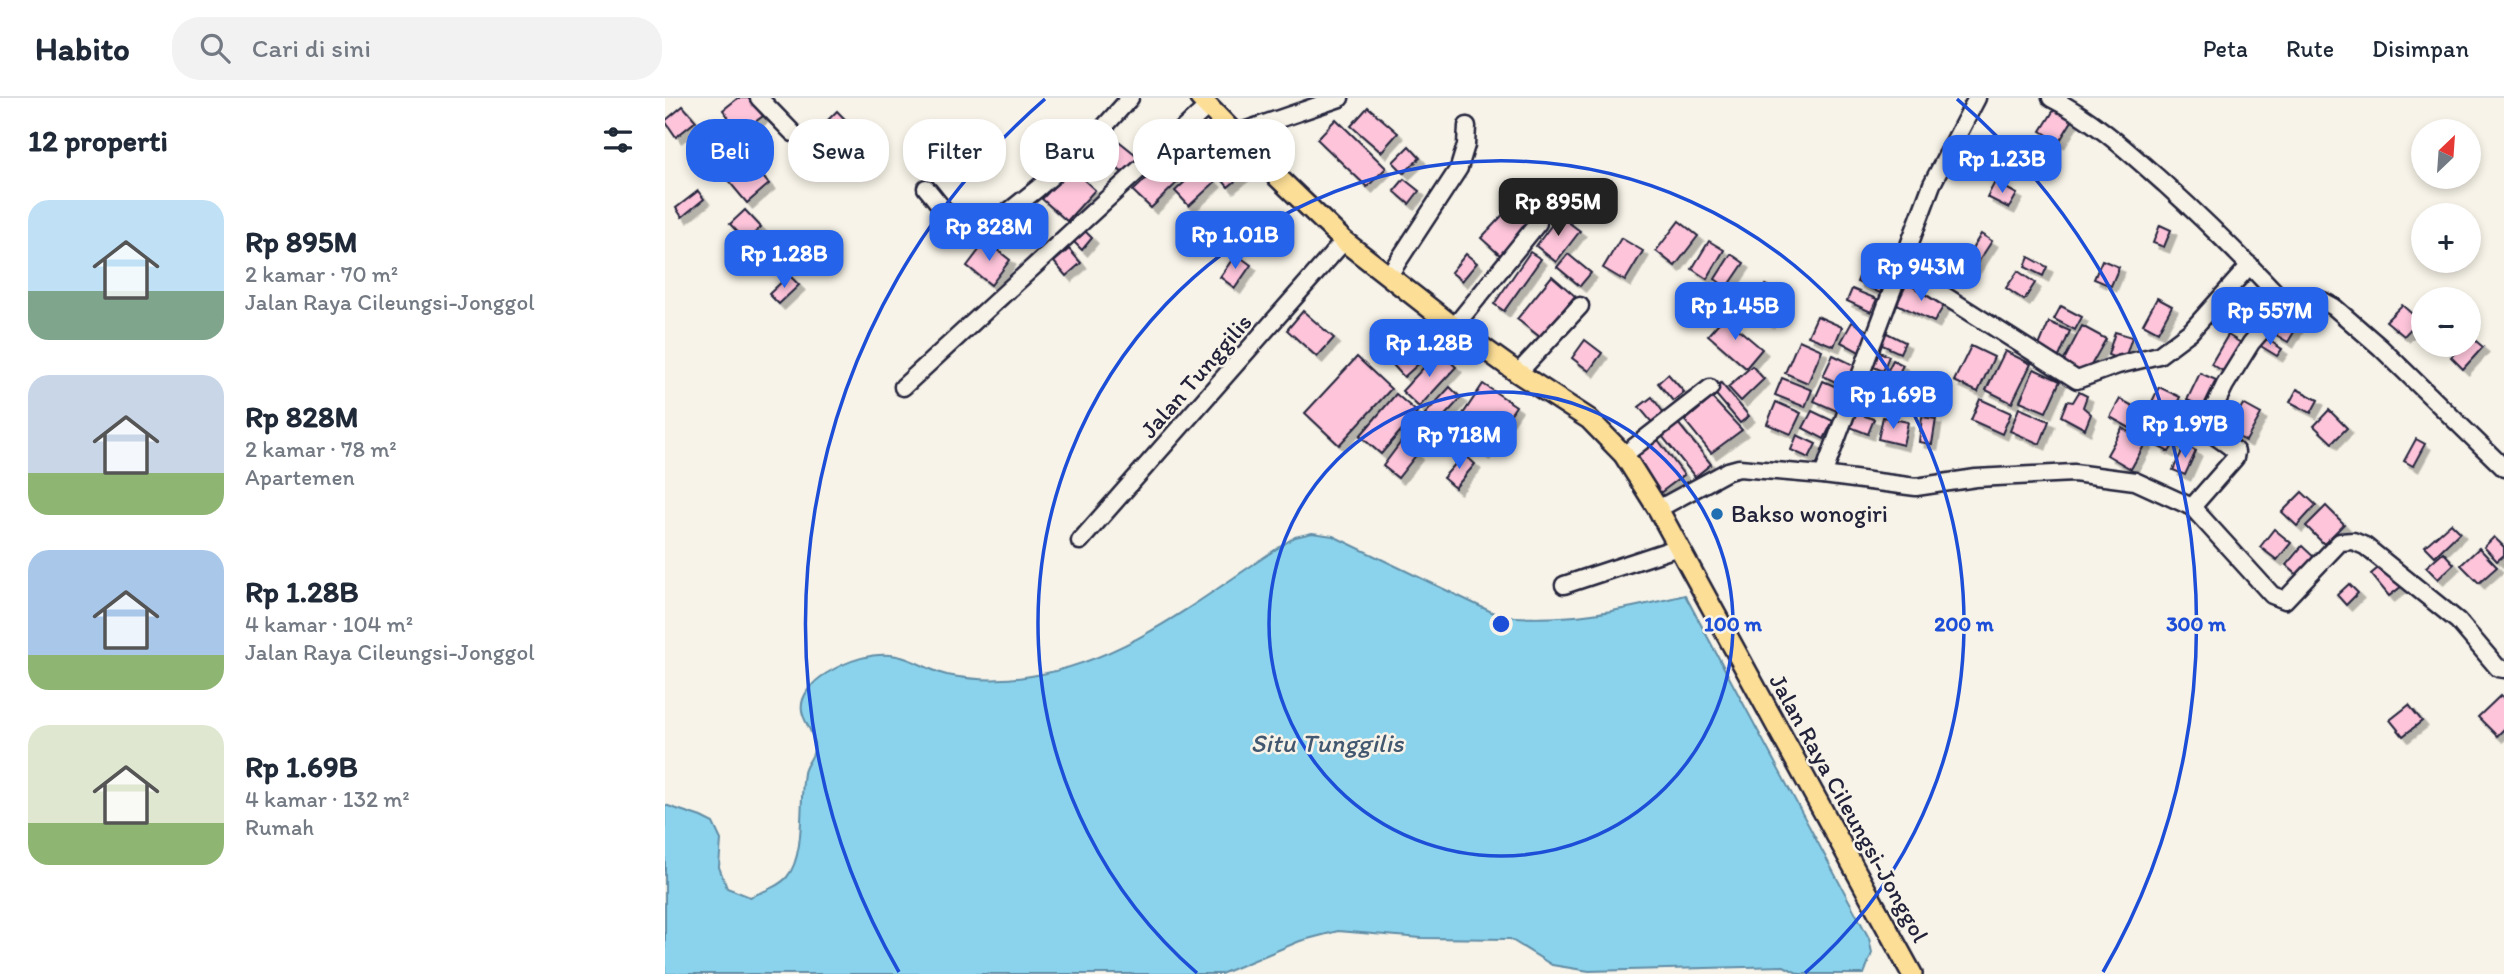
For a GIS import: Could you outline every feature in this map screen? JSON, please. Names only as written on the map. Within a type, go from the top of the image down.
[{"type":"main road","name":"Jalan Raya Cileungsi-Jonggol","points":[[1204,102],[1220,119]]},
{"type":"main road","name":"Jalan Raya Cileungsi-Jonggol","points":[[1284,182],[1344,241],[1454,327],[1518,373],[1590,419],[1624,455],[1658,509],[1912,974]]},
{"type":"street","points":[[759,98],[788,128]]},
{"type":"street","points":[[926,188],[961,228],[972,234],[982,233],[1087,146],[1130,98]]},
{"type":"street","points":[[1279,119],[1340,98]]},
{"type":"street","points":[[1823,475],[1932,184],[1977,98]]},
{"type":"street","points":[[2051,98],[2071,108],[2110,135],[2235,248],[2291,309]]},
{"type":"street","points":[[903,387],[1204,102]]},
{"type":"street","points":[[1389,275],[1459,168],[1466,145],[1467,126]]},
{"type":"street","points":[[1454,327],[1538,223]]},
{"type":"street","name":"Jalan Tunggilis","points":[[1080,541],[1344,241]]},
{"type":"street","points":[[1901,268],[2077,380],[2118,365],[2159,355],[2191,331],[2250,265]]},
{"type":"street","points":[[2192,507],[2235,458],[2236,452],[2227,442],[2205,426],[2251,342],[2270,321],[2309,302],[2323,301],[2334,307],[2381,347],[2504,468]]},
{"type":"street","points":[[1518,373],[1580,306]]},
{"type":"street","points":[[1624,455],[1710,388]]},
{"type":"street","points":[[1658,509],[1728,471],[1739,468],[1916,487],[1976,478],[2074,473],[2134,481],[2192,507],[2278,599],[2285,600],[2340,542],[2353,541],[2365,546],[2458,621],[2498,668],[2504,669]]},
{"type":"street","points":[[1564,585],[1679,547]]},
{"type":"water","name":"Situ Tunggilis","points":[[1312,533],[1333,536],[1498,615],[1569,617],[1639,606],[1685,595],[1869,938],[1872,953],[1864,974],[1799,974],[1784,966],[1589,971],[1552,965],[1510,939],[1421,938],[1338,931],[1300,941],[1221,974],[665,974],[665,805],[713,823],[721,840],[719,867],[727,888],[750,897],[783,881],[793,867],[797,855],[804,773],[814,750],[812,736],[803,715],[802,702],[807,691],[822,676],[852,661],[879,655],[903,658],[947,675],[978,679],[1021,678],[1068,668],[1137,639],[1295,537]]},
{"type":"building","points":[[738,98],[749,98],[763,116],[759,119],[730,119],[723,110]]},
{"type":"building","points":[[2057,105],[2075,116],[2059,142],[2041,131]]},
{"type":"building","points":[[683,106],[694,119],[686,119],[686,129],[676,137],[665,121]]},
{"type":"building","points":[[1368,107],[1398,133],[1381,152],[1351,126]]},
{"type":"building","points":[[837,111],[845,119],[829,119]]},
{"type":"building","points":[[1336,119],[1386,168],[1367,187],[1317,139]]},
{"type":"building","points":[[1119,141],[1133,153],[1133,169],[1127,176],[1119,170]]},
{"type":"building","points":[[1409,146],[1420,158],[1404,173],[1393,162]]},
{"type":"building","points":[[1404,179],[1419,191],[1409,204],[1394,191]]},
{"type":"building","points":[[729,182],[767,182],[769,184],[747,203]]},
{"type":"building","points":[[1058,182],[1086,182],[1095,190],[1067,221],[1042,199]]},
{"type":"building","points":[[1143,182],[1178,182],[1151,208],[1133,191]]},
{"type":"building","points":[[1185,182],[1215,182],[1189,206],[1175,191]]},
{"type":"building","points":[[1995,182],[2017,194],[2009,208],[1987,197]]},
{"type":"building","points":[[698,191],[704,199],[682,217],[676,208]]},
{"type":"building","points":[[1511,206],[1530,224],[1501,256],[1481,238]]},
{"type":"building","points":[[745,210],[761,227],[746,241],[730,224]]},
{"type":"building","points":[[1559,215],[1580,231],[1556,262],[1536,246]]},
{"type":"building","points":[[1679,221],[1698,236],[1675,266],[1656,251]]},
{"type":"building","points":[[2160,225],[2171,230],[2164,247],[2153,243]]},
{"type":"building","points":[[1084,230],[1092,238],[1082,250],[1073,241]]},
{"type":"building","points":[[1981,234],[1992,241],[1973,270],[1963,264]]},
{"type":"building","points":[[1621,238],[1643,251],[1625,281],[1603,268]]},
{"type":"building","points":[[986,241],[1010,260],[991,285],[967,266]]},
{"type":"building","points":[[1709,241],[1724,250],[1707,279],[1692,269]]},
{"type":"building","points":[[1069,249],[1081,263],[1066,276],[1054,262]]},
{"type":"building","points":[[1530,252],[1541,259],[1504,311],[1494,304]]},
{"type":"building","points":[[1236,254],[1251,265],[1235,288],[1220,277]]},
{"type":"building","points":[[1466,254],[1477,263],[1462,281],[1451,272]]},
{"type":"building","points":[[1568,254],[1591,273],[1580,286],[1557,267]]},
{"type":"building","points":[[1731,254],[1744,263],[1727,288],[1715,279]]},
{"type":"building","points":[[2029,257],[2047,267],[2043,276],[2025,267]]},
{"type":"building","points":[[2102,260],[2119,267],[2111,286],[2094,279]]},
{"type":"building","points":[[1863,267],[1887,278],[1880,293],[1857,282]]},
{"type":"building","points":[[2018,271],[2035,283],[2024,300],[2006,288]]},
{"type":"building","points":[[789,275],[799,285],[779,304],[769,294]]},
{"type":"building","points":[[1552,276],[1575,296],[1540,337],[1517,319]]},
{"type":"building","points":[[1907,283],[1946,302],[1934,322],[1897,304]]},
{"type":"building","points":[[1765,285],[1783,294],[1768,322],[1750,313]]},
{"type":"building","points":[[1852,289],[1877,299],[1871,312],[1847,301]]},
{"type":"building","points":[[2157,298],[2172,306],[2158,332],[2143,324]]},
{"type":"building","points":[[2402,305],[2411,313],[2411,329],[2404,336],[2386,321]]},
{"type":"building","points":[[2061,306],[2082,317],[2075,330],[2054,319]]},
{"type":"building","points":[[1303,311],[1334,338],[1317,357],[1287,330]]},
{"type":"building","points":[[1817,316],[1842,327],[1834,346],[1808,336]]},
{"type":"building","points":[[1724,317],[1762,349],[1746,368],[1708,335]]},
{"type":"building","points":[[2285,320],[2297,327],[2288,342],[2276,335]]},
{"type":"building","points":[[1852,322],[1873,334],[1863,354],[1841,342]]},
{"type":"building","points":[[2049,322],[2070,331],[2059,357],[2038,348]]},
{"type":"building","points":[[2082,326],[2106,339],[2086,374],[2063,362]]},
{"type":"building","points":[[1416,327],[1436,348],[1404,377],[1385,356]]},
{"type":"building","points":[[1885,332],[1905,342],[1900,353],[1880,344]]},
{"type":"building","points":[[2115,332],[2132,337],[2124,361],[2108,355]]},
{"type":"building","points":[[2228,335],[2241,343],[2225,372],[2211,364]]},
{"type":"building","points":[[2264,337],[2282,349],[2277,356],[2259,345]]},
{"type":"building","points":[[1585,340],[1602,353],[1589,371],[1572,358]]},
{"type":"building","points":[[1799,340],[1822,350],[1808,383],[1785,373]]},
{"type":"building","points":[[1971,346],[1994,357],[1978,392],[1954,381]]},
{"type":"building","points":[[1439,351],[1456,367],[1419,407],[1402,391]]},
{"type":"building","points":[[1877,351],[1889,356],[1883,371],[1871,366]]},
{"type":"building","points":[[2005,351],[2031,364],[2012,403],[1986,390]]},
{"type":"building","points":[[1833,355],[1858,367],[1848,388],[1823,376]]},
{"type":"building","points":[[1357,357],[1391,389],[1339,445],[1305,413]]},
{"type":"building","points":[[2451,357],[2474,357],[2463,369]]},
{"type":"building","points":[[1893,360],[1903,365],[1897,377],[1887,372]]},
{"type":"building","points":[[1752,366],[1764,379],[1741,401],[1728,387]]},
{"type":"building","points":[[2034,369],[2060,381],[2046,412],[2020,401]]},
{"type":"building","points":[[2200,373],[2216,380],[2203,407],[2187,400]]},
{"type":"building","points":[[1668,374],[1684,392],[1673,401],[1658,383]]},
{"type":"building","points":[[1782,378],[1812,390],[1805,407],[1775,395]]},
{"type":"building","points":[[1823,381],[1848,392],[1839,412],[1814,401]]},
{"type":"building","points":[[1721,383],[1749,416],[1740,423],[1712,390]]},
{"type":"building","points":[[1483,384],[1516,406],[1484,454],[1451,432]]},
{"type":"building","points":[[1450,387],[1461,398],[1424,438],[1413,427]]},
{"type":"building","points":[[2159,387],[2180,397],[2169,420],[2148,410]]},
{"type":"building","points":[[2297,389],[2318,400],[2311,413],[2290,402]]},
{"type":"building","points":[[2079,392],[2087,396],[2083,407],[2091,414],[2085,429],[2061,416],[2067,401],[2073,402]]},
{"type":"building","points":[[1396,394],[1417,412],[1381,454],[1360,436]]},
{"type":"building","points":[[1652,397],[1666,416],[1654,425],[1639,407]]},
{"type":"building","points":[[1712,398],[1742,430],[1711,453],[1685,421]]},
{"type":"building","points":[[1980,399],[2011,413],[2002,434],[1971,420]]},
{"type":"building","points":[[2120,399],[2166,424],[2157,443],[2110,417]]},
{"type":"building","points":[[1776,402],[1801,413],[1791,434],[1767,424]]},
{"type":"building","points":[[2243,404],[2261,414],[2246,441],[2228,431]]},
{"type":"building","points":[[2019,408],[2049,421],[2040,444],[2010,431]]},
{"type":"building","points":[[2329,410],[2347,428],[2332,443],[2314,426]]},
{"type":"building","points":[[1812,411],[1833,421],[1824,439],[1803,428]]},
{"type":"building","points":[[1856,413],[1874,419],[1868,434],[1850,427]]},
{"type":"building","points":[[1883,417],[1908,422],[1903,445],[1878,439]]},
{"type":"building","points":[[1922,417],[1936,419],[1932,444],[1919,442]]},
{"type":"building","points":[[1678,423],[1711,464],[1695,477],[1662,436]]},
{"type":"building","points":[[2172,424],[2182,430],[2169,452],[2159,447]]},
{"type":"building","points":[[2122,428],[2146,442],[2131,469],[2107,455]]},
{"type":"building","points":[[1797,435],[1816,444],[1809,458],[1791,450]]},
{"type":"building","points":[[1656,437],[1684,475],[1660,493],[1633,454]]},
{"type":"building","points":[[2416,439],[2425,444],[2413,466],[2404,461]]},
{"type":"building","points":[[1401,442],[1417,454],[1398,478],[1383,466]]},
{"type":"building","points":[[2185,445],[2196,451],[2185,475],[2173,470]]},
{"type":"building","points":[[1464,454],[1475,464],[1455,488],[1443,478]]},
{"type":"building","points":[[2302,492],[2316,505],[2297,526],[2282,512]]},
{"type":"building","points":[[2326,506],[2344,524],[2324,544],[2306,526]]},
{"type":"building","points":[[2451,523],[2460,532],[2435,556],[2425,546]]},
{"type":"building","points":[[2274,529],[2291,543],[2277,560],[2260,547]]},
{"type":"building","points":[[2494,537],[2504,547],[2504,555],[2497,561],[2484,547]]},
{"type":"building","points":[[2302,546],[2317,560],[2301,578],[2286,565]]},
{"type":"building","points":[[2479,548],[2497,567],[2479,583],[2461,565]]},
{"type":"building","points":[[2443,552],[2454,564],[2438,579],[2426,567]]},
{"type":"building","points":[[2383,564],[2402,586],[2389,596],[2371,574]]},
{"type":"building","points":[[2349,584],[2358,593],[2346,605],[2337,595]]},
{"type":"building","points":[[2501,695],[2504,698],[2504,729],[2497,736],[2478,717]]},
{"type":"building","points":[[2409,705],[2422,721],[2403,736],[2390,720]]},
{"type":"place","name":"Bakso wonogiri","points":[[1717,514]]}]
